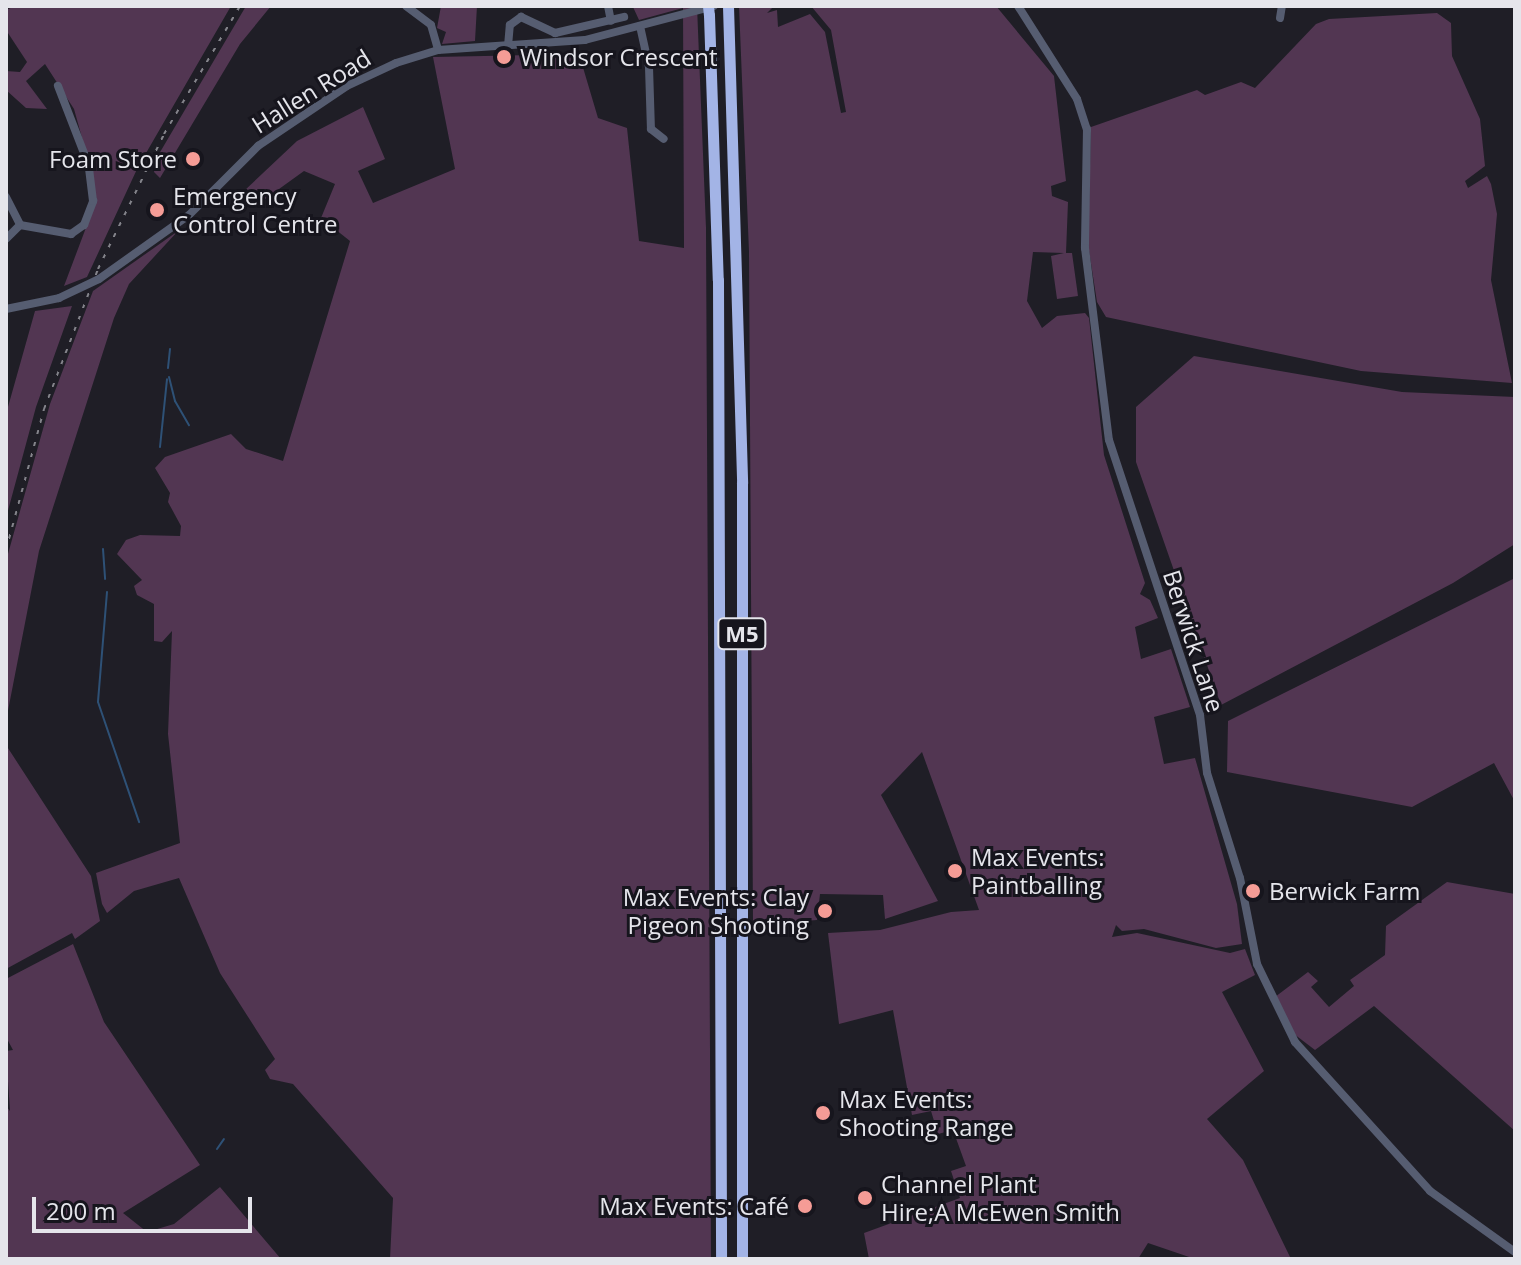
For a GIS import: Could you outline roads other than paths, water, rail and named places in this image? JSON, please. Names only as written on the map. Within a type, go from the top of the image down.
[{"type":"highway","name":"M5","points":[[728,8],[742,483],[742,1259]]},
{"type":"highway","name":"M5","points":[[710,9],[718,280],[721,1259]]},
{"type":"street","points":[[406,6],[431,25],[438,50]]},
{"type":"street","points":[[520,6],[521,17]]},
{"type":"street","points":[[608,6],[611,21]]},
{"type":"street","name":"Berwick Lane","points":[[1018,6],[1077,99],[1087,129],[1085,248],[1109,440],[1200,715],[1207,773],[1240,878],[1257,964],[1295,1042],[1430,1191],[1515,1252]]},
{"type":"street","points":[[1280,18],[1282,6]]},
{"type":"street","name":"Hallen Road","points":[[6,309],[59,298],[99,279],[189,215],[249,153],[329,98],[396,63],[438,50],[585,40],[710,9]]},
{"type":"street","points":[[521,17],[555,33],[624,17]]},
{"type":"street","points":[[508,46],[510,25],[521,17]]},
{"type":"street","points":[[640,26],[649,67],[651,129],[664,139]]},
{"type":"street","points":[[20,225],[71,234],[84,225],[93,201],[89,166],[58,86]]},
{"type":"street","points":[[6,197],[20,225]]},
{"type":"street","points":[[6,239],[20,225]]},
{"type":"waterway","points":[[168,368],[170,349]]},
{"type":"waterway","points":[[169,377],[175,401],[189,425]]},
{"type":"waterway","points":[[160,447],[167,379]]},
{"type":"waterway","points":[[103,549],[105,579]]},
{"type":"waterway","points":[[107,592],[98,702],[139,822]]},
{"type":"waterway","points":[[217,1149],[224,1139]]},
{"type":"railway","points":[[6,550],[44,409],[98,269],[164,134],[240,6]]},
{"type":"place","name":"Windsor Crescent","points":[[504,57]]},
{"type":"place","name":"Foam Store","points":[[193,159]]},
{"type":"place","name":"Emergency Control Centre","points":[[157,210]]},
{"type":"place","name":"Max Events: Paintballing","points":[[955,871]]},
{"type":"place","name":"Berwick Farm","points":[[1253,891]]},
{"type":"place","name":"Max Events: Clay Pigeon Shooting","points":[[825,911]]},
{"type":"place","name":"Max Events: Shooting Range","points":[[823,1113]]},
{"type":"place","name":"Channel Plant Hire;A McEwen Smith","points":[[865,1198]]},
{"type":"place","name":"Max Events: Café","points":[[805,1206]]}]
